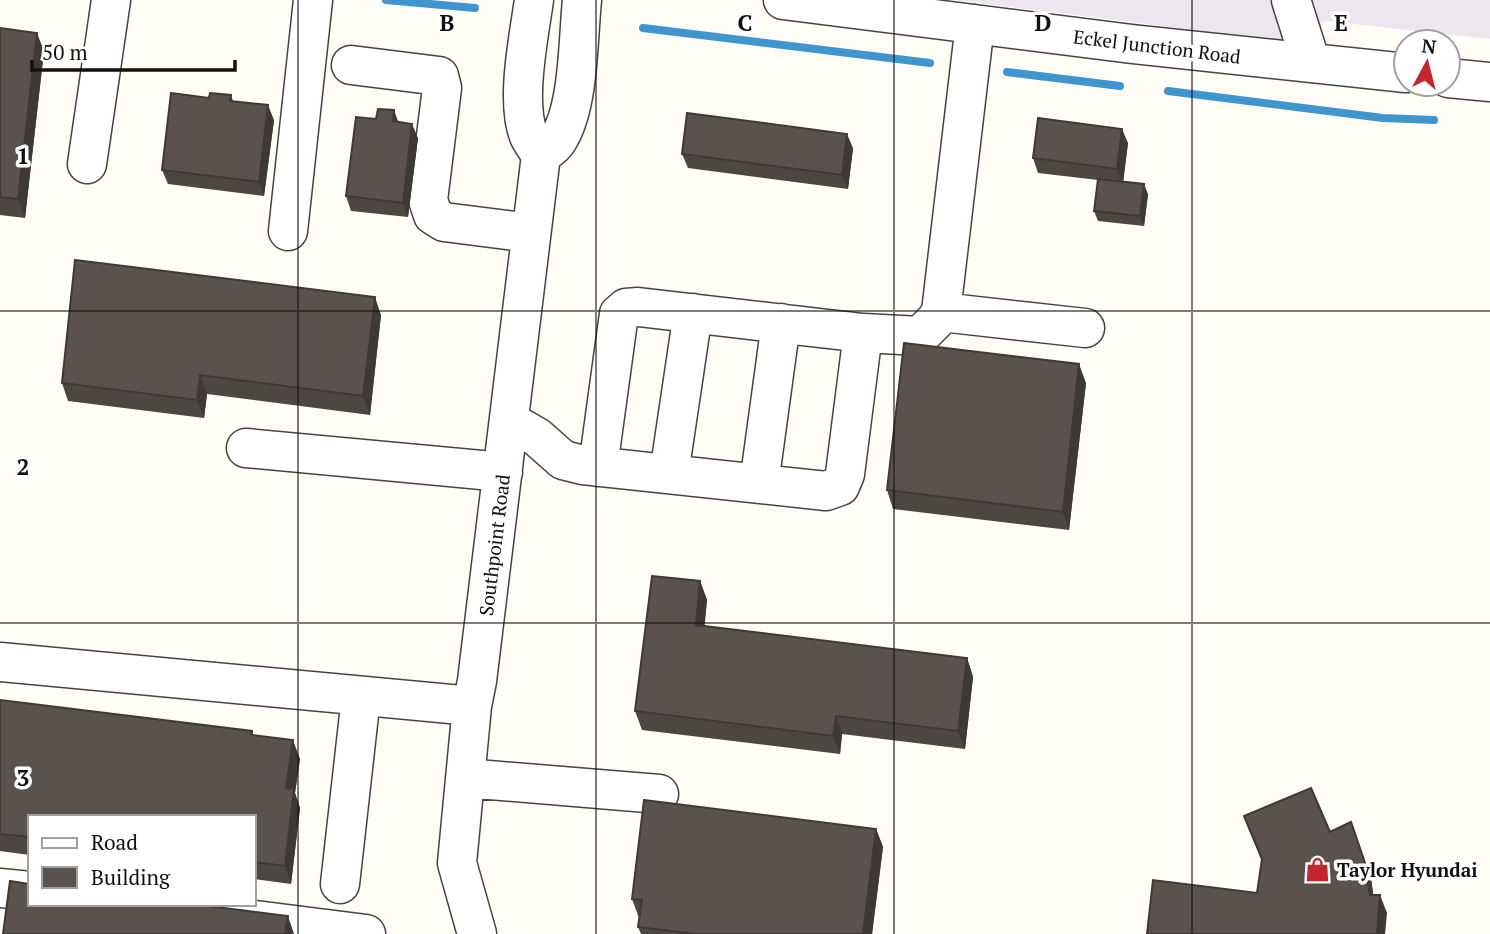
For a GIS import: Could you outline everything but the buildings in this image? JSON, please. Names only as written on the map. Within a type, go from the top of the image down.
[{"type":"street","points":[[87,164],[111,0]]},
{"type":"street","points":[[288,231],[313,0]]},
{"type":"street","points":[[534,0],[523,97],[524,118],[529,137],[541,155],[553,147],[560,136],[571,107],[582,0]]},
{"type":"street","name":"Eckel Junction Road","points":[[783,0],[1392,72]]},
{"type":"street","points":[[1291,0],[1311,63]]},
{"type":"street","points":[[598,467],[620,314],[626,308],[638,307],[863,333],[920,336],[936,321],[941,312],[975,24]]},
{"type":"street","points":[[351,65],[439,76],[442,88],[428,200],[433,215],[444,222],[531,233]]},
{"type":"street","points":[[1462,79],[1490,82]]},
{"type":"street","name":"Southpoint Road","points":[[477,934],[457,863],[472,706],[541,155]]},
{"type":"street","points":[[941,312],[1085,328]]},
{"type":"street","points":[[669,474],[693,313]]},
{"type":"street","points":[[759,484],[781,323]]},
{"type":"street","points":[[509,421],[537,437],[563,460],[598,467],[826,491],[840,486],[845,474],[863,333]]},
{"type":"street","points":[[246,448],[503,472]]},
{"type":"street","points":[[0,662],[472,706]]},
{"type":"street","points":[[340,884],[361,697]]},
{"type":"street","points":[[466,778],[659,794]]},
{"type":"street","points":[[0,888],[28,891]]},
{"type":"street","points":[[200,913],[366,934]]},
{"type":"shaded area","points":[[956,0],[1490,0],[1490,39],[1462,36],[1462,28],[1392,28],[1326,21],[1281,41]]},
{"type":"waterway","points":[[386,0],[475,8]]},
{"type":"waterway","points":[[643,28],[930,63]]},
{"type":"waterway","points":[[1007,72],[1120,86]]},
{"type":"waterway","points":[[1168,91],[1383,118],[1434,120]]},
{"type":"place","name":"Taylor Hyundai","points":[[1317,869]]}]
